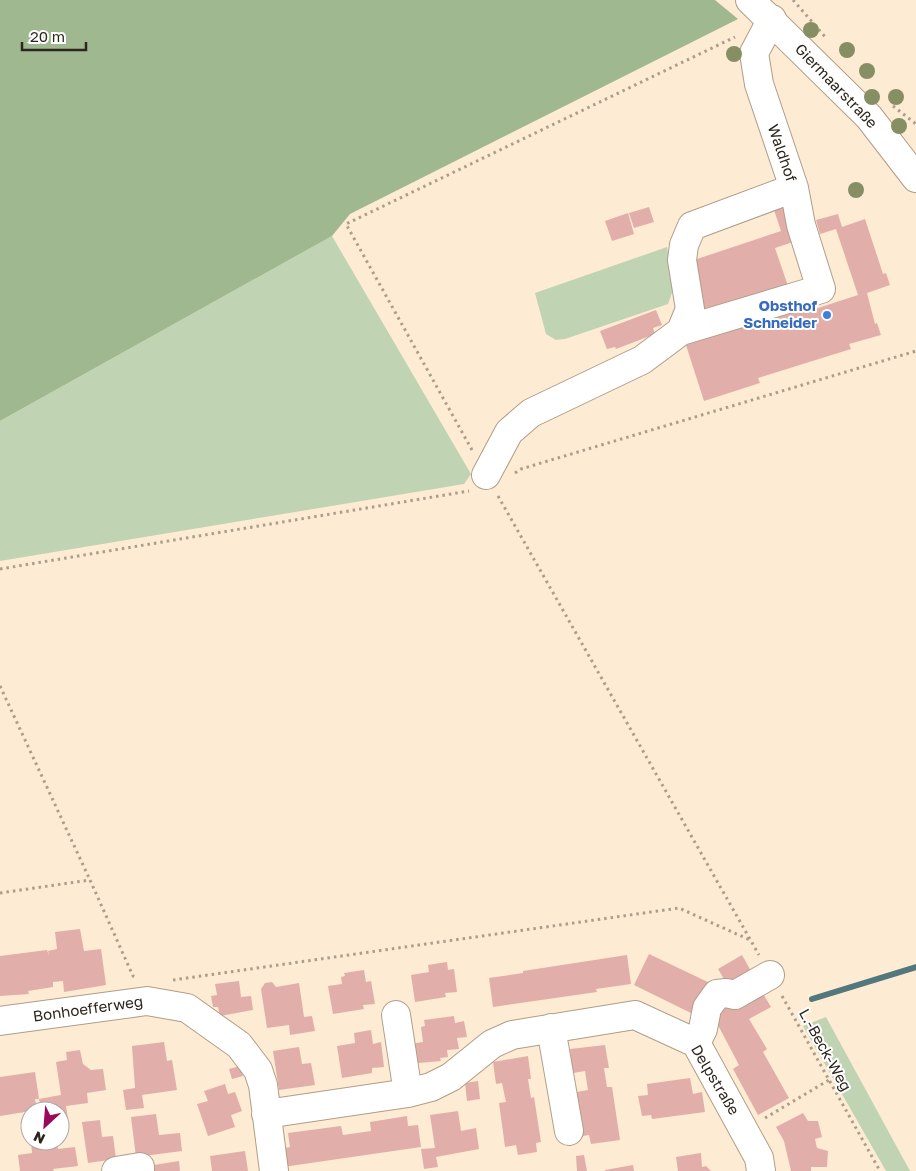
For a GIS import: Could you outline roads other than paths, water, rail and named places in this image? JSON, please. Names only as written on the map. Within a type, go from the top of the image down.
[{"type":"street","name":"Giermaarstraße","points":[[750,0],[772,19],[869,117],[916,178]]},
{"type":"street","name":"Waldhof","points":[[681,331],[821,289],[801,225],[794,188],[759,84],[754,53],[772,19]]},
{"type":"street","points":[[489,481],[509,432],[532,413],[642,360],[681,331],[690,309],[682,260],[684,245],[692,226],[794,188]]},
{"type":"street","points":[[696,1043],[703,1029],[704,1014],[717,994],[726,993],[734,995],[770,975]]},
{"type":"street","name":"Bonhoefferweg","points":[[0,1021],[147,1000],[187,1008],[227,1036],[250,1058],[260,1077],[274,1171]]},
{"type":"street","points":[[396,1015],[408,1093]]},
{"type":"street","name":"Delpstraße","points":[[266,1114],[408,1093],[431,1087],[451,1077],[492,1044],[512,1035],[635,1015],[696,1043],[759,1158],[761,1171]]},
{"type":"street","points":[[552,1028],[569,1130]]},
{"type":"street","points":[[116,1171],[140,1167],[140,1171]]},
{"type":"waterway","points":[[812,999],[916,967]]},
{"type":"place","name":"Obsthof Schneider","points":[[827,315]]}]
